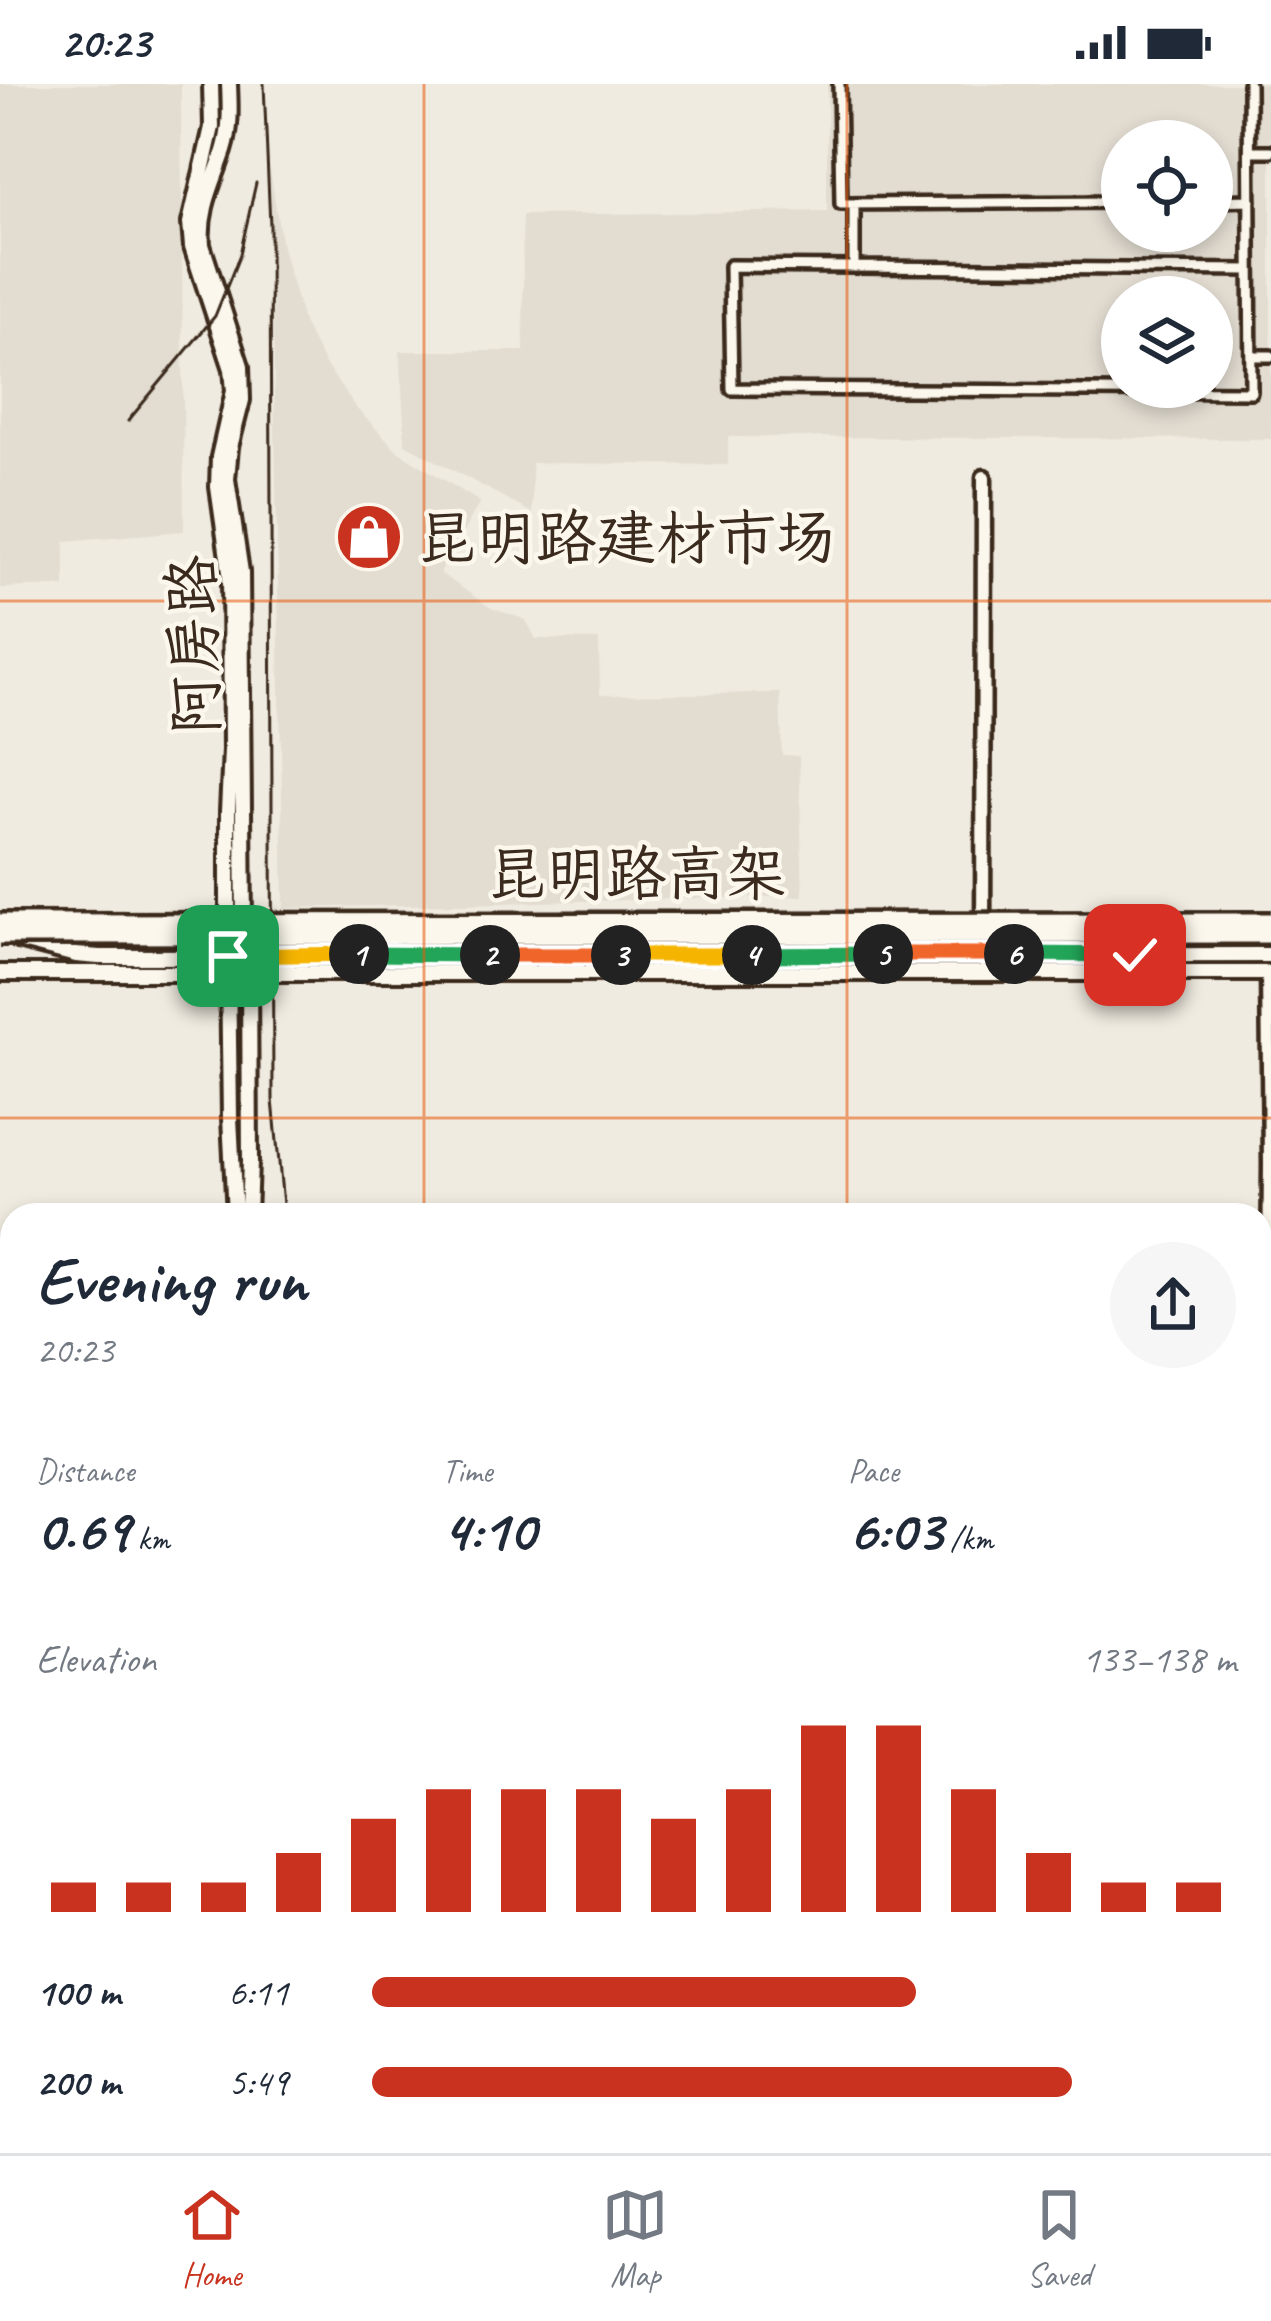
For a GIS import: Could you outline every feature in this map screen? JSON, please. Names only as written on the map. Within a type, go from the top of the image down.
[{"type":"highway","name":"昆明路高架","points":[[0,922],[1271,921]]},
{"type":"highway","name":"昆明路高架","points":[[3,937],[1271,935]]},
{"type":"main road","name":"阿房路","points":[[211,84],[212,127],[190,223],[192,247],[232,369],[234,391],[219,457],[218,487],[230,572],[236,956],[250,973],[248,1203]]},
{"type":"main road","name":"阿房路","points":[[229,84],[225,148],[200,228],[241,366],[242,400],[227,479],[241,572],[236,956],[228,973],[235,1203]]},
{"type":"main road","points":[[3,937],[76,955],[1271,955]]},
{"type":"main road","points":[[0,973],[1269,973]]},
{"type":"main road","points":[[229,1053],[250,1053]]},
{"type":"street","points":[[839,84],[841,204],[1101,202]]},
{"type":"street","points":[[1250,84],[1251,392],[732,389],[730,266],[1250,270]]},
{"type":"street","points":[[1250,151],[1271,151]]},
{"type":"street","points":[[1233,200],[1250,200]]},
{"type":"street","points":[[854,204],[854,267]]},
{"type":"street","points":[[1251,356],[1271,356]]},
{"type":"street","points":[[983,973],[984,477]]},
{"type":"street","points":[[1269,973],[1270,1203]]},
{"type":"shaded area","points":[[0,84],[181,84],[184,531],[65,541],[65,586],[0,588]]},
{"type":"shaded area","points":[[827,84],[1271,84],[1271,439],[728,437],[728,465],[532,463],[532,513],[405,444],[400,351],[524,351],[522,215],[827,211]]},
{"type":"shaded area","name":"昆明路建材市场","points":[[270,169],[282,247],[304,325],[324,363],[356,408],[399,452],[480,502],[440,573],[491,608],[526,620],[536,639],[599,640],[600,695],[780,693],[782,755],[799,756],[803,896],[284,908]]},
{"type":"railway","points":[[264,84],[270,226],[273,1100],[283,1203]]},
{"type":"railway","points":[[128,421],[215,316],[240,254],[256,183]]},
{"type":"place","name":"昆明路建材市场","points":[[369,537]]},
{"type":"route","points":[[228,956],[1135,955]]}]
